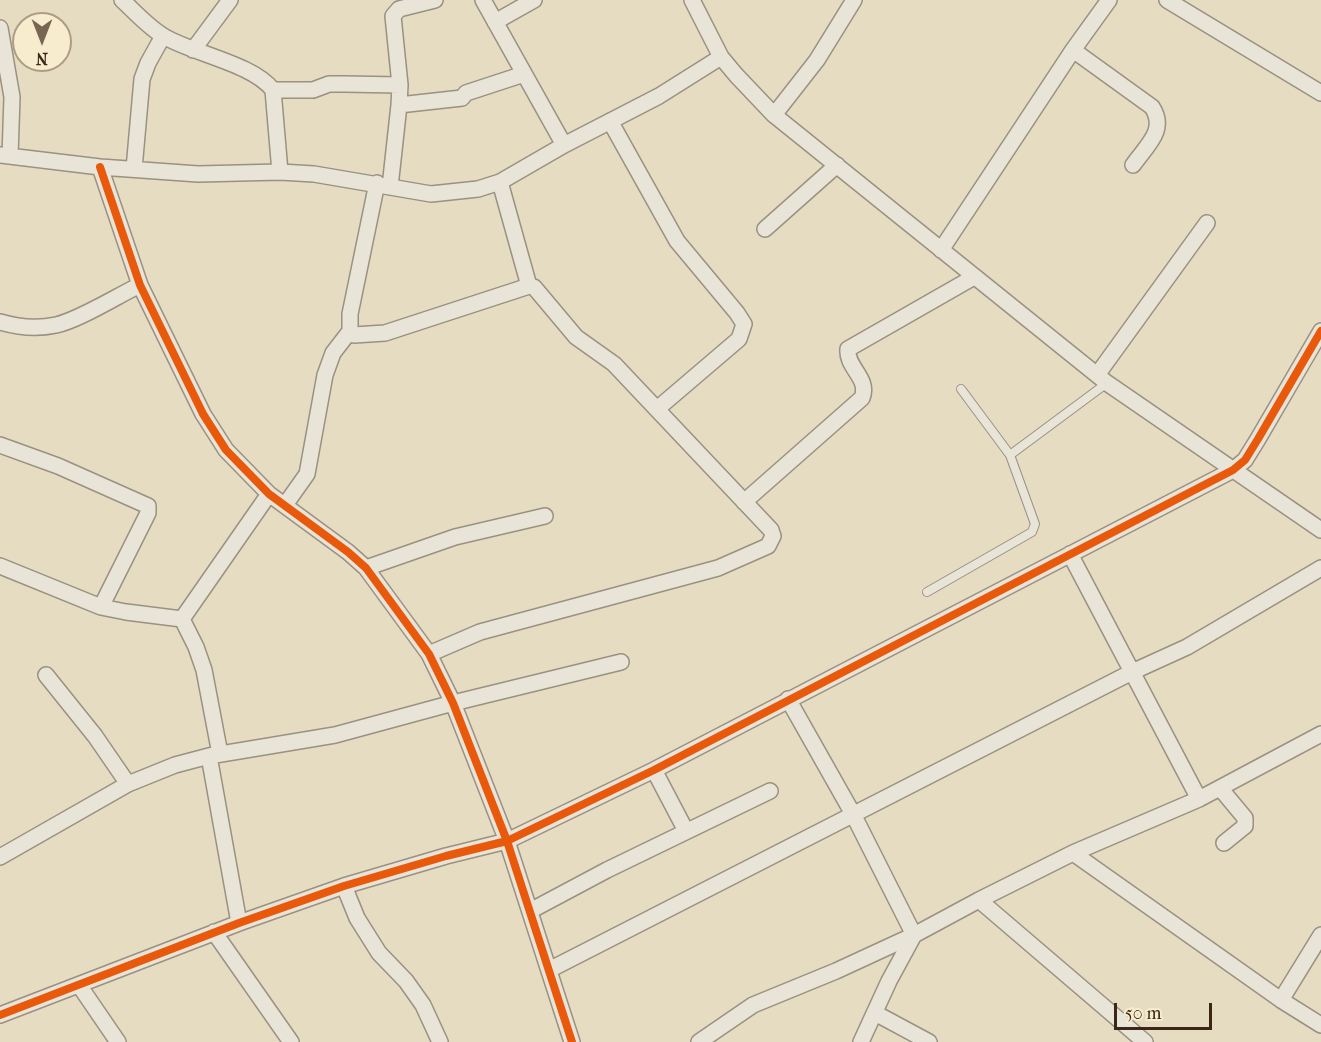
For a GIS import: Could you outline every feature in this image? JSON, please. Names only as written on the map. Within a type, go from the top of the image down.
[{"type":"street","points":[[122,0],[163,36],[262,78],[273,90],[280,172]]},
{"type":"street","points":[[193,50],[230,0]]},
{"type":"street","points":[[285,505],[307,474],[325,375],[333,353],[350,331],[350,314],[384,185],[399,105],[400,85],[393,16],[399,9],[435,0]]},
{"type":"street","points":[[483,0],[564,145]]},
{"type":"street","points":[[495,22],[534,0]]},
{"type":"street","points":[[692,0],[721,57],[774,115],[1102,379],[1321,530]]},
{"type":"street","points":[[774,115],[817,60],[854,0]]},
{"type":"street","points":[[941,250],[1073,50],[1109,0]]},
{"type":"street","points":[[1167,0],[1321,93]]},
{"type":"street","points":[[0,28],[12,98],[5,155],[100,167],[198,174],[280,172],[314,174],[430,194],[478,189],[500,182],[564,145],[659,96],[721,57]]},
{"type":"street","points":[[134,169],[142,79],[163,36]]},
{"type":"street","points":[[1073,50],[1152,106],[1158,116],[1159,125],[1155,134],[1133,165]]},
{"type":"street","points":[[399,105],[462,98],[472,90],[524,74]]},
{"type":"street","points":[[273,90],[313,90],[329,84],[400,85]]},
{"type":"street","points":[[610,121],[677,241],[744,324],[739,339],[657,409]]},
{"type":"street","points":[[765,229],[837,165]]},
{"type":"street","points":[[100,167],[140,285],[203,414],[226,450],[269,494],[348,552],[366,568],[429,654],[453,703],[507,841],[572,1042]]},
{"type":"street","points":[[500,182],[529,286]]},
{"type":"street","points":[[1102,379],[1207,223]]},
{"type":"street","points":[[744,502],[862,398],[865,391],[864,384],[848,357],[848,349],[974,277]]},
{"type":"street","points":[[0,322],[12,326],[56,325],[140,285]]},
{"type":"street","points":[[350,331],[360,336],[385,333],[529,286],[534,287],[576,337],[614,364],[771,530],[773,536],[768,546],[718,568],[480,632],[429,654]]},
{"type":"street","points":[[0,1015],[214,932],[344,886],[507,841],[654,770],[1233,470],[1245,460],[1315,358],[1321,331]]},
{"type":"street","points":[[0,446],[58,466],[148,506],[148,513],[101,607]]},
{"type":"street","points":[[182,619],[269,494]]},
{"type":"street","points":[[366,568],[455,537],[545,516]]},
{"type":"street","points":[[1070,554],[1199,799]]},
{"type":"street","points":[[0,567],[101,607],[182,619]]},
{"type":"street","points":[[549,970],[1132,672],[1187,647],[1321,568]]},
{"type":"street","points":[[182,619],[204,670],[239,923]]},
{"type":"street","points":[[0,857],[128,784],[175,765],[214,755],[335,735],[453,703],[621,662]]},
{"type":"street","points":[[46,675],[95,736],[128,784]]},
{"type":"street","points":[[788,699],[853,814],[914,935]]},
{"type":"street","points":[[699,1042],[753,1005],[836,971],[914,935],[1073,853],[1199,799],[1321,734]]},
{"type":"street","points":[[654,770],[686,831]]},
{"type":"street","points":[[1220,788],[1246,822],[1245,826],[1224,843]]},
{"type":"street","points":[[530,911],[770,791]]},
{"type":"street","points":[[1073,853],[1281,1000],[1321,1025]]},
{"type":"street","points":[[344,886],[357,918],[379,953],[406,981],[423,1005],[440,1042]]},
{"type":"street","points":[[979,900],[1145,1042]]},
{"type":"street","points":[[214,932],[291,1042]]},
{"type":"street","points":[[861,1042],[889,981],[914,935]]},
{"type":"street","points":[[1281,1000],[1321,935]]},
{"type":"street","points":[[79,985],[118,1042]]},
{"type":"street","points":[[875,1012],[929,1042]]},
{"type":"lane","points":[[1010,455],[1102,379]]},
{"type":"lane","points":[[927,592],[1032,532],[1035,524],[1010,455],[961,389]]},
{"type":"cycle path","points":[[100,167],[140,285],[203,414],[226,450],[269,494],[348,552],[366,568],[429,654],[453,703],[507,841],[572,1042]]},
{"type":"cycle path","points":[[0,1015],[239,923],[344,886],[507,841],[654,770],[1233,470],[1245,460],[1321,331]]}]
